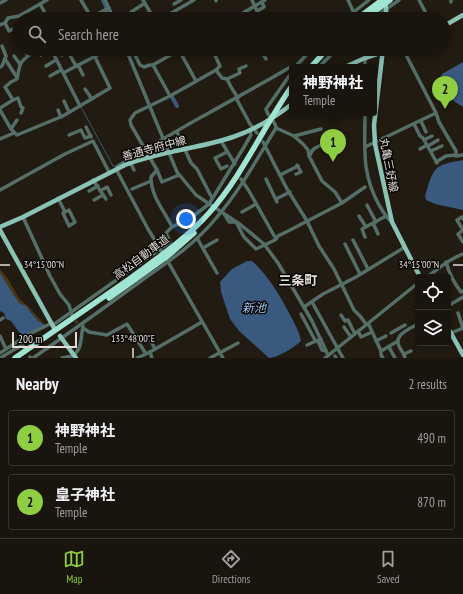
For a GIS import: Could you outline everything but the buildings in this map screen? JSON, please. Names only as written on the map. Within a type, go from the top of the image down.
[{"type":"highway","points":[[362,12],[390,0]]},
{"type":"highway","points":[[373,12],[384,3]]},
{"type":"highway","points":[[303,64],[314,56]]},
{"type":"highway","points":[[314,64],[321,56]]},
{"type":"highway","name":"高松自動車道","points":[[16,358],[76,317],[168,250],[191,231],[211,209],[220,209],[241,170],[289,91]]},
{"type":"highway","name":"高松自動車道","points":[[276,111],[289,94]]},
{"type":"highway","name":"高松自動車道","points":[[22,358],[165,258],[189,238],[211,209]]},
{"type":"main road","points":[[451,22],[463,15]]},
{"type":"main road","points":[[352,64],[370,56]]},
{"type":"main road","name":"丸亀三好線","points":[[377,100],[382,56]]},
{"type":"main road","name":"善通寺府中線","points":[[0,228],[130,162],[233,137],[272,119],[289,106]]},
{"type":"main road","name":"丸亀三好線","points":[[375,116],[375,142],[392,222],[419,274]]},
{"type":"main road","points":[[0,228],[53,325]]},
{"type":"main road","points":[[451,333],[463,355]]},
{"type":"main road","points":[[60,337],[75,356]]},
{"type":"street","points":[[0,3],[6,0]]},
{"type":"street","points":[[26,12],[47,0]]},
{"type":"street","points":[[81,0],[87,12]]},
{"type":"street","points":[[105,0],[108,12]]},
{"type":"street","points":[[174,4],[181,0]]},
{"type":"street","points":[[171,12],[186,2],[194,0]]},
{"type":"street","points":[[252,0],[255,6]]},
{"type":"street","points":[[348,0],[354,12]]},
{"type":"street","points":[[358,12],[369,0]]},
{"type":"street","points":[[377,12],[384,3],[399,0]]},
{"type":"street","points":[[419,0],[425,12]]},
{"type":"street","points":[[246,11],[264,1]]},
{"type":"street","points":[[131,12],[144,2],[150,12]]},
{"type":"street","points":[[40,4],[45,12]]},
{"type":"street","points":[[101,12],[107,9]]},
{"type":"street","points":[[0,25],[8,18],[12,17]]},
{"type":"street","points":[[5,22],[9,31],[12,30]]},
{"type":"street","points":[[0,67],[2,66],[6,56],[2,46]]},
{"type":"street","points":[[14,56],[20,64]]},
{"type":"street","points":[[13,100],[5,87],[17,79],[20,64],[22,60],[28,56]]},
{"type":"street","points":[[54,56],[80,106]]},
{"type":"street","points":[[71,56],[83,76]]},
{"type":"street","points":[[129,56],[168,152],[179,175],[196,195],[211,209]]},
{"type":"street","points":[[136,56],[142,67],[153,65],[168,56]]},
{"type":"street","points":[[181,56],[196,81]]},
{"type":"street","points":[[179,175],[162,182],[157,170],[131,125],[130,120],[135,113],[150,107],[216,70],[220,66],[215,56]]},
{"type":"street","points":[[322,64],[329,56]]},
{"type":"street","points":[[407,56],[436,113],[439,122],[456,151],[456,155]]},
{"type":"street","points":[[21,113],[23,108],[21,107],[18,98],[0,109],[11,129],[17,135],[61,117],[110,88],[95,57],[50,76]]},
{"type":"street","points":[[364,64],[365,58]]},
{"type":"street","points":[[5,59],[17,77]]},
{"type":"street","points":[[46,66],[56,60]]},
{"type":"street","points":[[153,65],[170,96]]},
{"type":"street","points":[[216,70],[222,78],[227,79],[240,73],[239,69],[246,66]]},
{"type":"street","points":[[161,250],[116,169],[118,166],[207,113],[237,98],[289,68]]},
{"type":"street","points":[[32,358],[132,287],[197,238],[242,181],[264,144],[276,128],[276,124],[267,113],[266,109],[289,76]]},
{"type":"street","points":[[227,79],[252,129],[257,133]]},
{"type":"street","points":[[85,89],[92,99]]},
{"type":"street","points":[[64,101],[69,112]]},
{"type":"street","points":[[58,110],[61,117]]},
{"type":"street","points":[[365,147],[436,113]]},
{"type":"street","points":[[365,116],[365,164],[368,182],[386,216],[392,222]]},
{"type":"street","points":[[11,129],[17,120]]},
{"type":"street","points":[[421,121],[426,132]]},
{"type":"street","points":[[414,124],[437,163],[446,156],[463,156]]},
{"type":"street","points":[[86,127],[109,172]]},
{"type":"street","points":[[276,128],[294,136],[308,150],[309,156],[322,181],[335,192],[342,203]]},
{"type":"street","points":[[211,209],[212,198],[235,166],[251,135],[252,129]]},
{"type":"street","points":[[294,136],[321,129]]},
{"type":"street","points":[[69,135],[80,130],[85,138],[91,136]]},
{"type":"street","points":[[177,132],[191,163],[197,169],[212,198]]},
{"type":"street","points":[[0,139],[14,133]]},
{"type":"street","points":[[424,140],[432,136]]},
{"type":"street","points":[[220,140],[235,166]]},
{"type":"street","points":[[0,190],[65,154],[93,141]]},
{"type":"street","points":[[420,149],[437,141],[440,147],[431,151]]},
{"type":"street","points":[[309,156],[313,150],[327,143]]},
{"type":"street","points":[[264,144],[272,165],[280,175],[307,221],[322,251],[329,260],[342,284],[354,310],[366,324],[369,325],[383,358]]},
{"type":"street","points":[[227,152],[215,158],[221,169],[227,166]]},
{"type":"street","points":[[130,162],[134,170]]},
{"type":"street","points":[[280,175],[298,165],[301,172],[296,174]]},
{"type":"street","points":[[272,171],[276,169]]},
{"type":"street","points":[[157,170],[151,177],[154,196],[172,227]]},
{"type":"street","points":[[266,179],[277,200],[290,192]]},
{"type":"street","points":[[93,180],[106,199]]},
{"type":"street","points":[[132,189],[151,181]]},
{"type":"street","points":[[242,181],[249,190],[276,239]]},
{"type":"street","points":[[89,191],[98,186]]},
{"type":"street","points":[[100,190],[106,187],[111,195]]},
{"type":"street","points":[[236,222],[244,237],[256,249],[342,203],[365,187]]},
{"type":"street","points":[[94,200],[103,195]]},
{"type":"street","points":[[58,198],[65,212]]},
{"type":"street","points":[[242,212],[256,204]]},
{"type":"street","points":[[367,205],[371,211],[378,234]]},
{"type":"street","points":[[170,242],[166,232],[172,227],[211,209],[220,209],[253,234],[278,263],[304,307],[326,355],[337,348],[415,285]]},
{"type":"street","points":[[359,216],[366,227]]},
{"type":"street","points":[[365,237],[362,230],[386,216]]},
{"type":"street","points":[[23,217],[50,276],[68,305],[71,314]]},
{"type":"street","points":[[463,219],[462,217],[457,220],[463,230],[458,234],[463,242]]},
{"type":"street","points":[[358,224],[362,221]]},
{"type":"street","points":[[266,230],[271,228]]},
{"type":"street","points":[[270,237],[274,234]]},
{"type":"street","points":[[197,238],[217,273]]},
{"type":"street","points":[[1,355],[23,337],[53,325],[71,314],[136,269],[174,239]]},
{"type":"street","points":[[203,248],[217,240]]},
{"type":"street","points":[[353,240],[368,269]]},
{"type":"street","points":[[345,244],[360,274]]},
{"type":"street","points":[[304,307],[323,294],[406,247]]},
{"type":"street","points":[[349,253],[359,251]]},
{"type":"street","points":[[432,274],[446,262],[463,254]]},
{"type":"street","points":[[167,260],[223,358]]},
{"type":"street","points":[[446,262],[448,269],[462,292],[463,297],[451,304]]},
{"type":"street","points":[[312,302],[343,358]]},
{"type":"street","points":[[451,333],[463,328],[458,313]]},
{"type":"street","points":[[301,314],[318,340]]},
{"type":"street","points":[[341,314],[345,321],[348,320],[354,334]]},
{"type":"street","points":[[137,358],[202,322]]},
{"type":"street","points":[[79,324],[82,328],[89,332],[107,335],[127,324],[152,358]]},
{"type":"street","points":[[391,334],[405,325]]},
{"type":"street","points":[[381,351],[398,341],[400,335],[415,326]]},
{"type":"street","points":[[344,327],[350,337]]},
{"type":"street","points":[[62,358],[75,356],[80,344],[82,328]]},
{"type":"street","points":[[399,329],[402,334]]},
{"type":"street","points":[[116,330],[118,334]]},
{"type":"street","points":[[358,331],[361,336],[372,332]]},
{"type":"street","points":[[0,336],[6,350]]},
{"type":"street","points":[[376,341],[386,336]]},
{"type":"street","points":[[1,355],[23,346],[20,340]]},
{"type":"street","points":[[307,345],[318,340]]},
{"type":"street","points":[[151,341],[155,349]]},
{"type":"street","points":[[398,341],[405,356],[411,351]]},
{"type":"street","points":[[210,358],[238,343]]},
{"type":"street","points":[[389,346],[393,356]]},
{"type":"shaded area","points":[[0,269],[8,279],[20,300],[27,305],[45,325],[38,321],[30,310],[19,303],[0,273]]},
{"type":"water","points":[[463,62],[463,107],[445,94],[441,85],[441,80],[442,74]]},
{"type":"water","points":[[463,160],[463,210],[435,204],[426,200],[425,196],[428,186],[436,169],[446,164]]},
{"type":"water","name":"新池","points":[[247,261],[252,261],[266,275],[299,333],[301,341],[286,352],[277,356],[269,358],[239,331],[230,319],[221,292],[220,282],[232,269]]},
{"type":"water","points":[[0,273],[19,303],[26,306],[38,321],[45,325],[22,336],[11,321],[6,319],[4,313],[0,311]]},
{"type":"waterway","points":[[103,0],[108,11]]},
{"type":"waterway","points":[[172,97],[177,106]]},
{"type":"waterway","points":[[81,107],[113,166],[116,166]]},
{"type":"tunnel","points":[[321,56],[323,60]]},
{"type":"tunnel","points":[[73,316],[77,323]]},
{"type":"place","name":"皇子神社","points":[[445,109]]},
{"type":"place","name":"神野神社","points":[[333,162]]},
{"type":"district","name":"三条町","points":[[298,280]]}]
